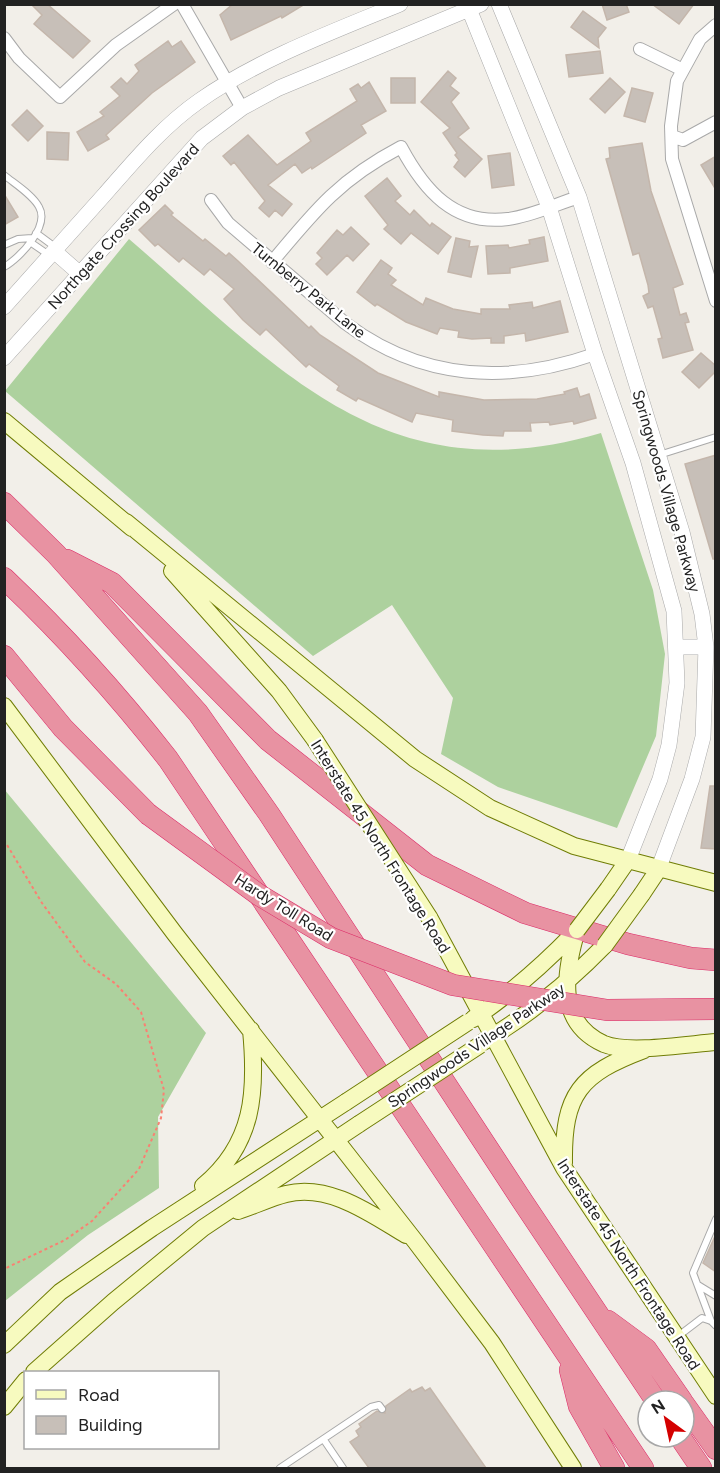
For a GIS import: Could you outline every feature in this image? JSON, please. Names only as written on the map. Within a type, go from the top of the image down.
[{"type":"highway","points":[[4,503],[56,554],[204,722],[269,814],[648,1389]]},
{"type":"highway","points":[[56,554],[112,583],[268,740],[428,865],[525,913],[628,944],[716,960]]},
{"type":"highway","points":[[4,578],[62,635],[141,724],[168,759],[643,1468]]},
{"type":"highway","name":"Hardy Toll Road","points":[[4,656],[63,728],[147,814],[259,895],[331,938],[453,985],[607,1010],[716,1009]]},
{"type":"highway","points":[[597,1313],[646,1349],[674,1389]]},
{"type":"highway","points":[[567,1355],[579,1406],[614,1468]]},
{"type":"highway","points":[[696,1421],[716,1449]]},
{"type":"highway","points":[[688,1449],[701,1468]]},
{"type":"main road","name":"Interstate 45 North Frontage Road","points":[[4,421],[126,522],[264,673],[315,740],[429,917],[474,1018],[564,1167],[715,1392]]},
{"type":"main road","points":[[126,522],[415,759],[490,808],[574,846],[658,870],[716,883]]},
{"type":"main road","points":[[4,705],[175,934],[415,1240],[492,1343],[573,1468]]},
{"type":"main road","name":"Springwoods Village Parkway","points":[[4,1345],[60,1292],[152,1228],[474,1018],[546,962],[577,930],[628,860]]},
{"type":"main road","name":"Springwoods Village Parkway","points":[[35,1371],[113,1302],[215,1220],[530,1012],[605,945],[658,870]]},
{"type":"main road","points":[[577,930],[568,976],[571,1010],[584,1029],[605,1044],[647,1049],[716,1042]]},
{"type":"main road","points":[[530,1012],[563,1013],[578,1021]]},
{"type":"main road","points":[[152,1228],[164,1211],[205,1185],[227,1164],[247,1129],[252,1095],[251,1029]]},
{"type":"main road","points":[[564,1167],[564,1128],[570,1104],[584,1082],[609,1063],[647,1049]]},
{"type":"main road","points":[[215,1220],[288,1193],[324,1193],[364,1209],[415,1240]]},
{"type":"main road","points":[[4,1407],[24,1382]]},
{"type":"street","points":[[4,38],[19,58],[60,97],[116,45],[174,4]]},
{"type":"street","points":[[182,4],[242,108]]},
{"type":"street","name":"Northgate Crossing Boulevard","points":[[4,307],[165,128],[228,82],[400,4]]},
{"type":"street","name":"Springwoods Village Parkway","points":[[499,4],[579,197],[682,532],[712,646],[703,737],[692,779],[658,870]]},
{"type":"street","name":"Northgate Crossing Boulevard","points":[[4,358],[202,138],[242,108],[279,88],[472,6]]},
{"type":"street","name":"Springwoods Village Parkway","points":[[472,6],[549,207],[595,354],[633,463],[674,611],[677,647],[675,709],[669,745],[660,779],[628,860]]},
{"type":"street","points":[[716,25],[700,39],[677,81],[672,136],[672,159],[716,301]]},
{"type":"street","points":[[640,49],[683,70]]},
{"type":"street","points":[[672,136],[683,140],[716,122]]},
{"type":"street","points":[[272,262],[309,217],[346,180],[401,147],[416,176],[435,196],[457,212],[480,220],[508,219],[579,197]]},
{"type":"street","name":"Turnberry Park Lane","points":[[211,201],[228,223],[272,262],[364,337],[398,354],[431,365],[474,374],[517,373],[550,368],[595,354]]},
{"type":"street","points":[[54,252],[79,273]]},
{"type":"street","points":[[633,463],[658,455]]},
{"type":"street","points":[[677,647],[712,646]]},
{"type":"lane","points":[[4,175],[39,205],[42,216],[33,238],[12,263],[4,267]]},
{"type":"lane","points":[[4,244],[18,239],[33,238],[54,252]]},
{"type":"lane","points":[[33,238],[54,252]]},
{"type":"lane","points":[[658,455],[716,437]]},
{"type":"lane","points":[[713,1323],[693,1272],[693,1266],[716,1219]]},
{"type":"lane","points":[[698,1284],[716,1296]]},
{"type":"lane","points":[[676,1337],[702,1318],[713,1323]]},
{"type":"lane","points":[[280,1468],[371,1407],[378,1405],[382,1408]]},
{"type":"lane","points":[[324,1440],[343,1468]]},
{"type":"path","points":[[4,840],[29,884],[85,962],[116,984],[141,1012],[164,1090],[161,1118],[140,1169],[92,1221],[65,1240],[4,1269]]},
{"type":"green space","points":[[129,239],[235,332],[287,374],[340,408],[396,433],[457,448],[525,448],[601,433],[653,590],[665,654],[656,736],[617,828],[498,787],[441,754],[453,698],[392,605],[313,656],[5,391]]},
{"type":"green space","points":[[4,789],[206,1033],[158,1117],[159,1188],[88,1235],[5,1301]]},
{"type":"building","points":[[31,4],[47,4],[90,41],[73,58],[34,24],[42,15]]},
{"type":"building","points":[[233,4],[305,4],[282,18],[281,16],[231,40],[220,15]]},
{"type":"building","points":[[602,4],[626,4],[629,12],[607,20]]},
{"type":"building","points":[[652,4],[694,4],[679,24]]},
{"type":"building","points":[[583,11],[606,28],[598,38],[599,48],[571,27]]},
{"type":"building","points":[[168,41],[172,47],[181,41],[195,62],[152,93],[106,135],[109,139],[88,151],[77,132],[104,116],[100,112],[120,96],[111,87],[121,78],[127,84],[139,71],[135,65]]},
{"type":"building","points":[[600,51],[603,73],[569,77],[566,55]]},
{"type":"building","points":[[448,71],[456,78],[450,86],[459,93],[451,102],[469,128],[458,137],[482,159],[465,177],[454,167],[459,160],[455,155],[457,153],[443,133],[450,128],[421,102]]},
{"type":"building","points":[[391,78],[415,78],[415,103],[391,103]]},
{"type":"building","points":[[610,78],[625,92],[605,113],[590,99]]},
{"type":"building","points":[[369,82],[386,111],[361,125],[366,133],[312,169],[311,167],[302,173],[295,164],[268,185],[292,204],[282,216],[275,210],[269,217],[259,208],[265,201],[234,162],[231,165],[223,156],[248,135],[277,165],[311,141],[306,133],[357,101],[350,89],[358,84],[361,88]]},
{"type":"building","points":[[632,88],[653,93],[645,122],[624,116]]},
{"type":"building","points":[[27,110],[43,126],[28,141],[12,125]]},
{"type":"building","points":[[47,132],[69,133],[68,160],[47,159]]},
{"type":"building","points":[[642,143],[651,191],[683,284],[673,288],[680,315],[686,313],[689,322],[685,323],[693,350],[663,358],[658,339],[662,338],[653,306],[648,308],[643,296],[649,293],[639,253],[633,255],[606,159],[610,158],[609,148]]},
{"type":"building","points":[[510,153],[514,185],[492,188],[488,156]]},
{"type":"building","points":[[716,156],[716,190],[701,165]]},
{"type":"building","points":[[387,178],[401,196],[395,201],[410,215],[414,210],[430,226],[432,223],[451,237],[438,254],[411,233],[401,244],[384,229],[388,225],[365,196]]},
{"type":"building","points":[[4,194],[18,217],[4,225]]},
{"type":"building","points":[[165,205],[173,213],[171,215],[203,241],[205,239],[226,256],[229,253],[309,328],[311,326],[320,335],[378,373],[439,397],[439,392],[484,400],[537,399],[565,394],[564,392],[577,388],[580,397],[589,394],[596,418],[574,424],[573,421],[550,425],[549,422],[530,423],[531,431],[504,431],[503,436],[483,435],[452,431],[453,420],[416,413],[412,422],[358,398],[356,401],[337,390],[339,386],[309,364],[306,367],[266,329],[260,335],[243,320],[224,299],[234,289],[210,269],[204,275],[183,258],[179,262],[158,244],[155,246],[139,230]]},
{"type":"building","points":[[351,227],[369,244],[353,261],[347,255],[327,275],[316,264],[322,258],[317,253],[337,230],[343,235]]},
{"type":"building","points":[[544,237],[548,261],[510,268],[510,273],[488,274],[486,246],[508,245],[509,248],[530,244],[529,240]]},
{"type":"building","points":[[456,238],[470,241],[469,247],[478,246],[471,277],[448,272]]},
{"type":"building","points":[[381,260],[392,268],[388,274],[396,280],[391,285],[423,305],[426,298],[453,309],[481,314],[481,309],[510,309],[509,305],[532,302],[533,308],[560,301],[568,332],[526,341],[525,333],[504,336],[504,343],[491,343],[491,338],[458,337],[459,331],[440,328],[437,334],[406,322],[377,304],[375,306],[357,292]]},
{"type":"building","points":[[701,353],[716,366],[716,371],[699,388],[682,372]]},
{"type":"building","points":[[716,455],[716,559],[713,559],[685,464]]},
{"type":"building","points":[[710,786],[716,786],[716,849],[701,848]]},
{"type":"building","points":[[716,1234],[716,1272],[703,1263]]},
{"type":"building","points":[[422,1387],[425,1391],[430,1388],[486,1468],[369,1468],[350,1442],[359,1436],[356,1431],[361,1427],[359,1424],[377,1411],[385,1413],[386,1406],[410,1389],[412,1392]]}]
